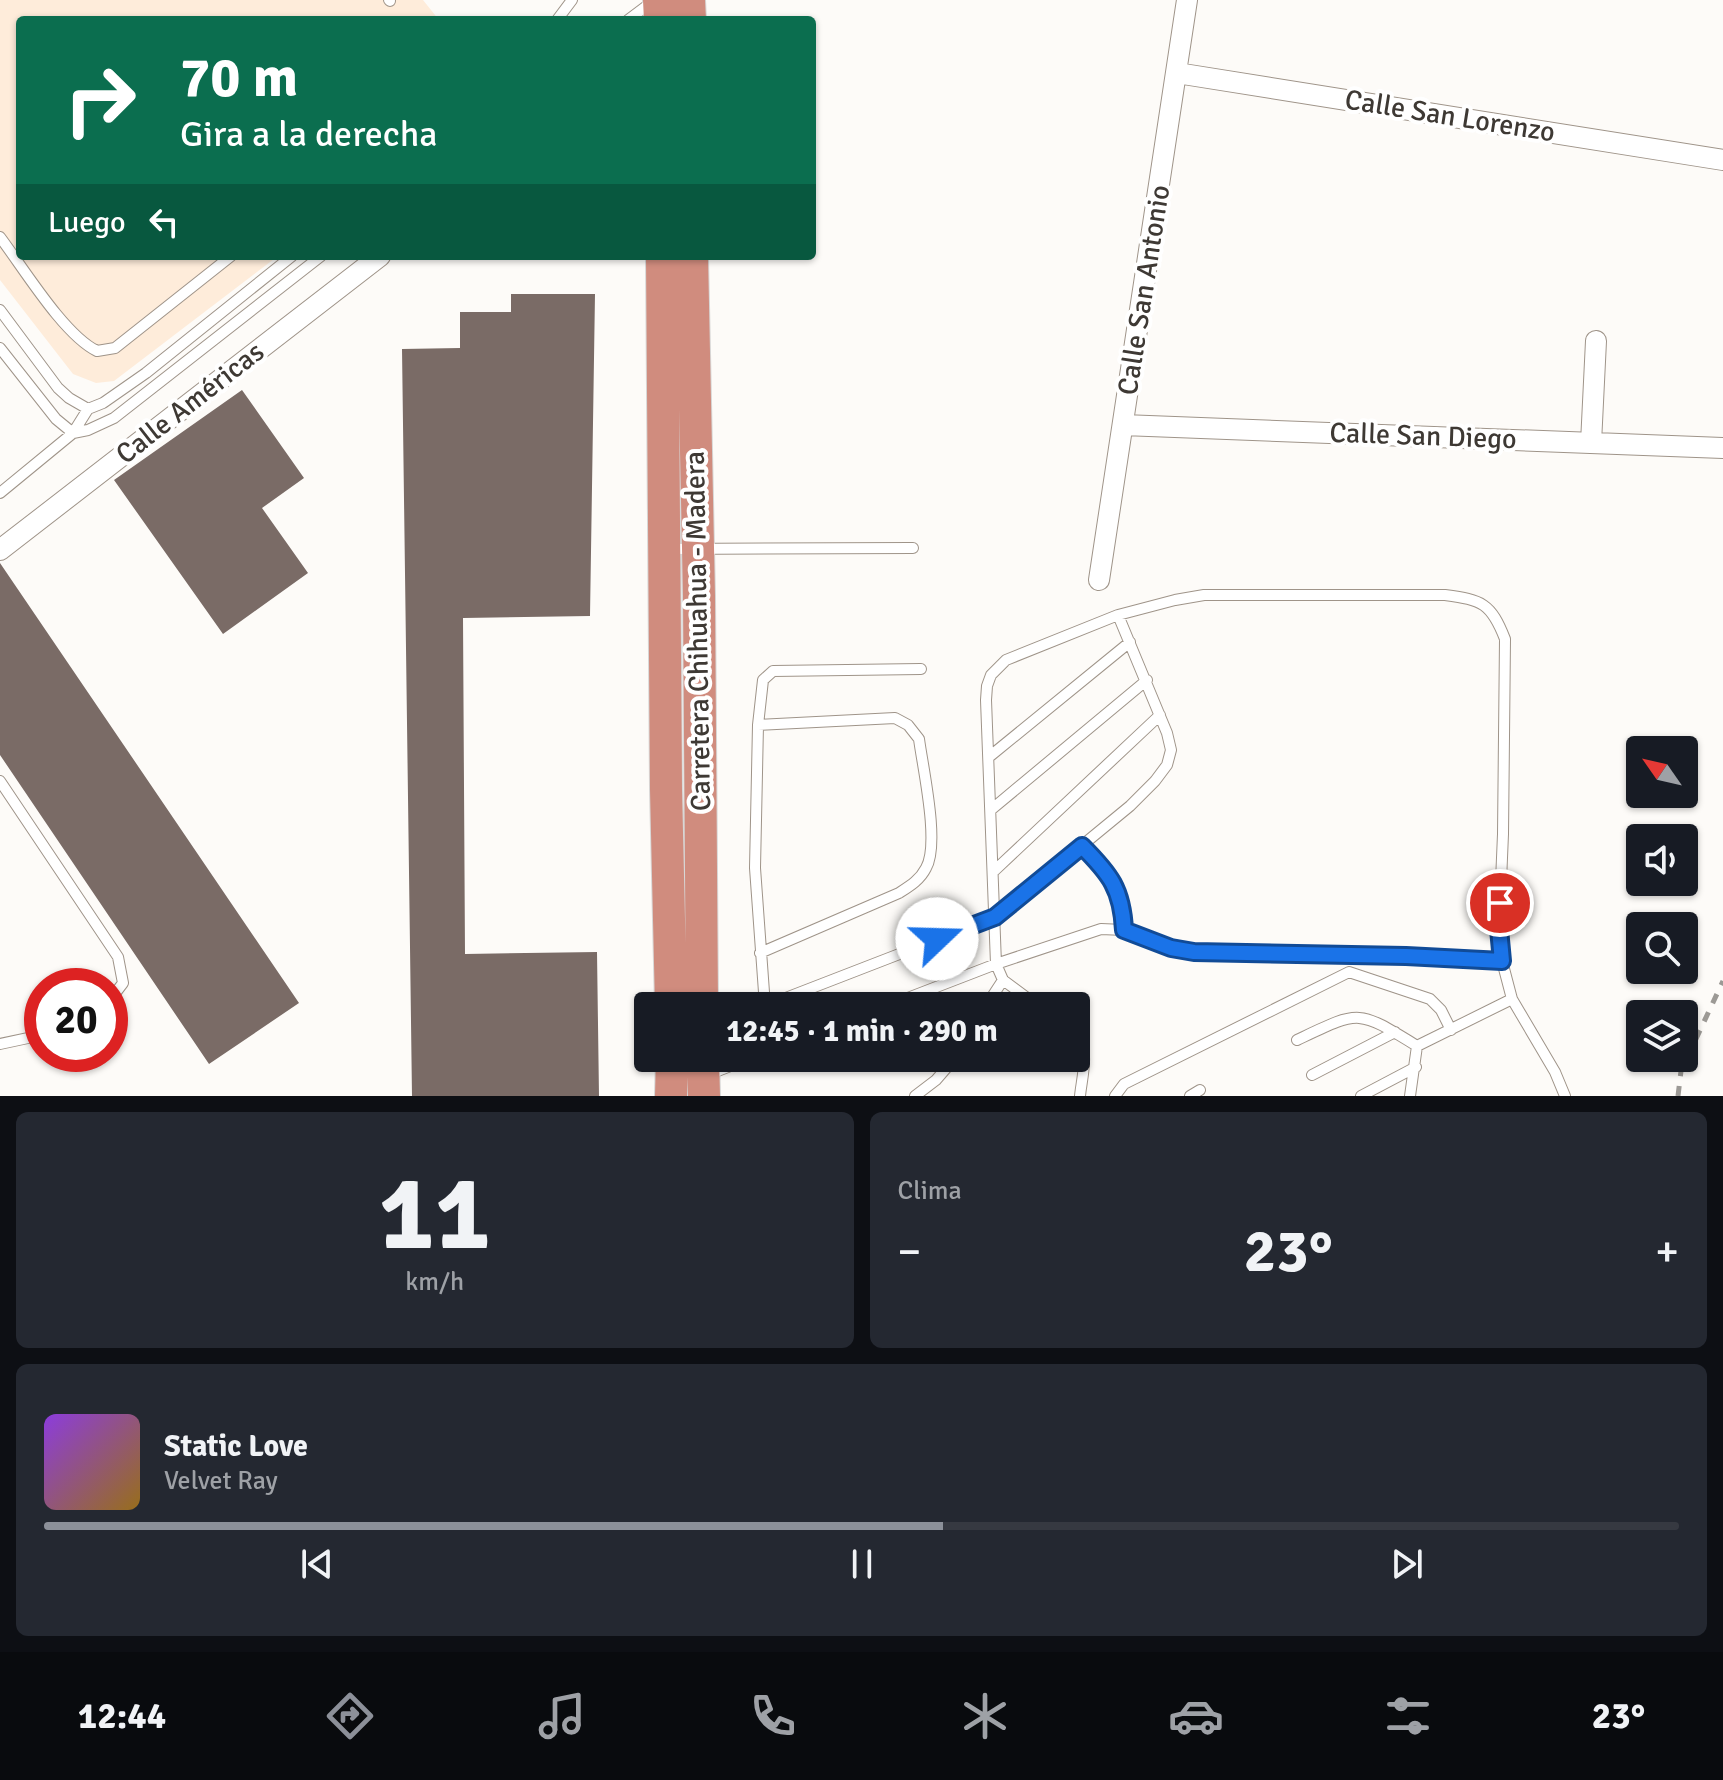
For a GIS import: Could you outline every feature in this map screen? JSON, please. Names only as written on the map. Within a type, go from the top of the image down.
[{"type":"highway","points":[[657,0],[683,15]]},
{"type":"highway","name":"Carretera Chihuahua - Madera","points":[[662,260],[671,992]]},
{"type":"highway","name":"Carretera Chihuahua - Madera","points":[[692,260],[702,992]]},
{"type":"highway","points":[[666,734],[673,738],[685,738],[700,723]]},
{"type":"highway","points":[[666,789],[684,780],[700,790]]},
{"type":"street","name":"Calle San Antonio","points":[[1099,580],[1187,0]]},
{"type":"street","name":"Calle San Lorenzo","points":[[1177,73],[1723,160]]},
{"type":"street","name":"Calle Américas","points":[[0,550],[375,260]]},
{"type":"street","points":[[1591,443],[1596,341]]},
{"type":"street","name":"Calle San Diego","points":[[1123,425],[1723,448]]},
{"type":"lane","points":[[634,16],[657,0]]},
{"type":"lane","points":[[0,237],[16,259]]},
{"type":"lane","points":[[17,260],[64,324],[79,340],[97,351],[115,348],[226,260]]},
{"type":"lane","points":[[0,493],[73,433],[88,409],[103,403],[137,380],[287,260]]},
{"type":"lane","points":[[73,433],[114,418],[316,260]]},
{"type":"lane","points":[[0,310],[58,388],[88,409]]},
{"type":"lane","points":[[0,348],[56,419],[73,433]]},
{"type":"lane","points":[[666,549],[913,548]]},
{"type":"lane","points":[[1019,992],[1003,980],[996,964],[986,700],[991,675],[997,667],[1006,660],[1118,615],[1204,595],[1445,595],[1472,599],[1487,606],[1497,618],[1505,639],[1499,929],[1502,961],[1512,999],[1555,1072],[1565,1096]]},
{"type":"lane","points":[[801,992],[995,917],[1130,806],[1167,765],[1171,750],[1160,715],[1118,615]]},
{"type":"lane","points":[[989,757],[1130,642]]},
{"type":"lane","points":[[764,992],[755,868],[758,725],[761,687],[766,675],[773,671],[921,669]]},
{"type":"lane","points":[[992,809],[1147,680]]},
{"type":"lane","points":[[993,872],[1160,715]]},
{"type":"lane","points":[[758,725],[895,718],[908,725],[919,739],[933,848],[926,869],[912,885],[760,953]]},
{"type":"lane","points":[[0,781],[118,957],[120,968]]},
{"type":"lane","points":[[1082,846],[1110,876],[1119,893],[1124,930]]},
{"type":"lane","points":[[923,992],[1101,929],[1124,930],[1171,948],[1194,952],[1502,961]]},
{"type":"lane","points":[[1115,1096],[1124,1084],[1349,972],[1430,999],[1441,1010],[1451,1030]]},
{"type":"lane","points":[[995,992],[1003,980]]},
{"type":"lane","points":[[1417,1046],[1512,999]]},
{"type":"lane","points":[[1297,1040],[1338,1020],[1355,1016],[1375,1021],[1417,1046]]},
{"type":"lane","points":[[1312,1075],[1395,1032]]},
{"type":"lane","points":[[0,1044],[24,1039]]},
{"type":"lane","points":[[1410,1096],[1417,1046]]},
{"type":"lane","points":[[1361,1096],[1416,1067]]},
{"type":"lane","points":[[687,1080],[710,1072]]},
{"type":"lane","points":[[915,1096],[943,1072]]},
{"type":"lane","points":[[1080,1096],[1082,1072]]},
{"type":"lane","points":[[1190,1096],[1200,1090]]},
{"type":"shaded area","points":[[0,0],[423,0],[436,16],[16,16],[16,260],[273,260],[114,381],[96,383],[73,374],[0,280]]},
{"type":"building","points":[[511,294],[595,294],[590,616],[463,618],[465,954],[597,952],[599,1096],[412,1096],[402,349],[460,348],[460,312],[511,312]]},
{"type":"building","points":[[242,390],[304,478],[262,508],[308,573],[223,634],[114,480]]},
{"type":"building","points":[[0,563],[299,1003],[209,1064],[0,755]]},
{"type":"railway","points":[[1678,1096],[1681,1071],[1723,981]]},
{"type":"route","points":[[937,939],[995,917],[1082,846],[1110,876],[1119,893],[1124,930],[1171,948],[1194,952],[1502,961],[1500,903]]}]
